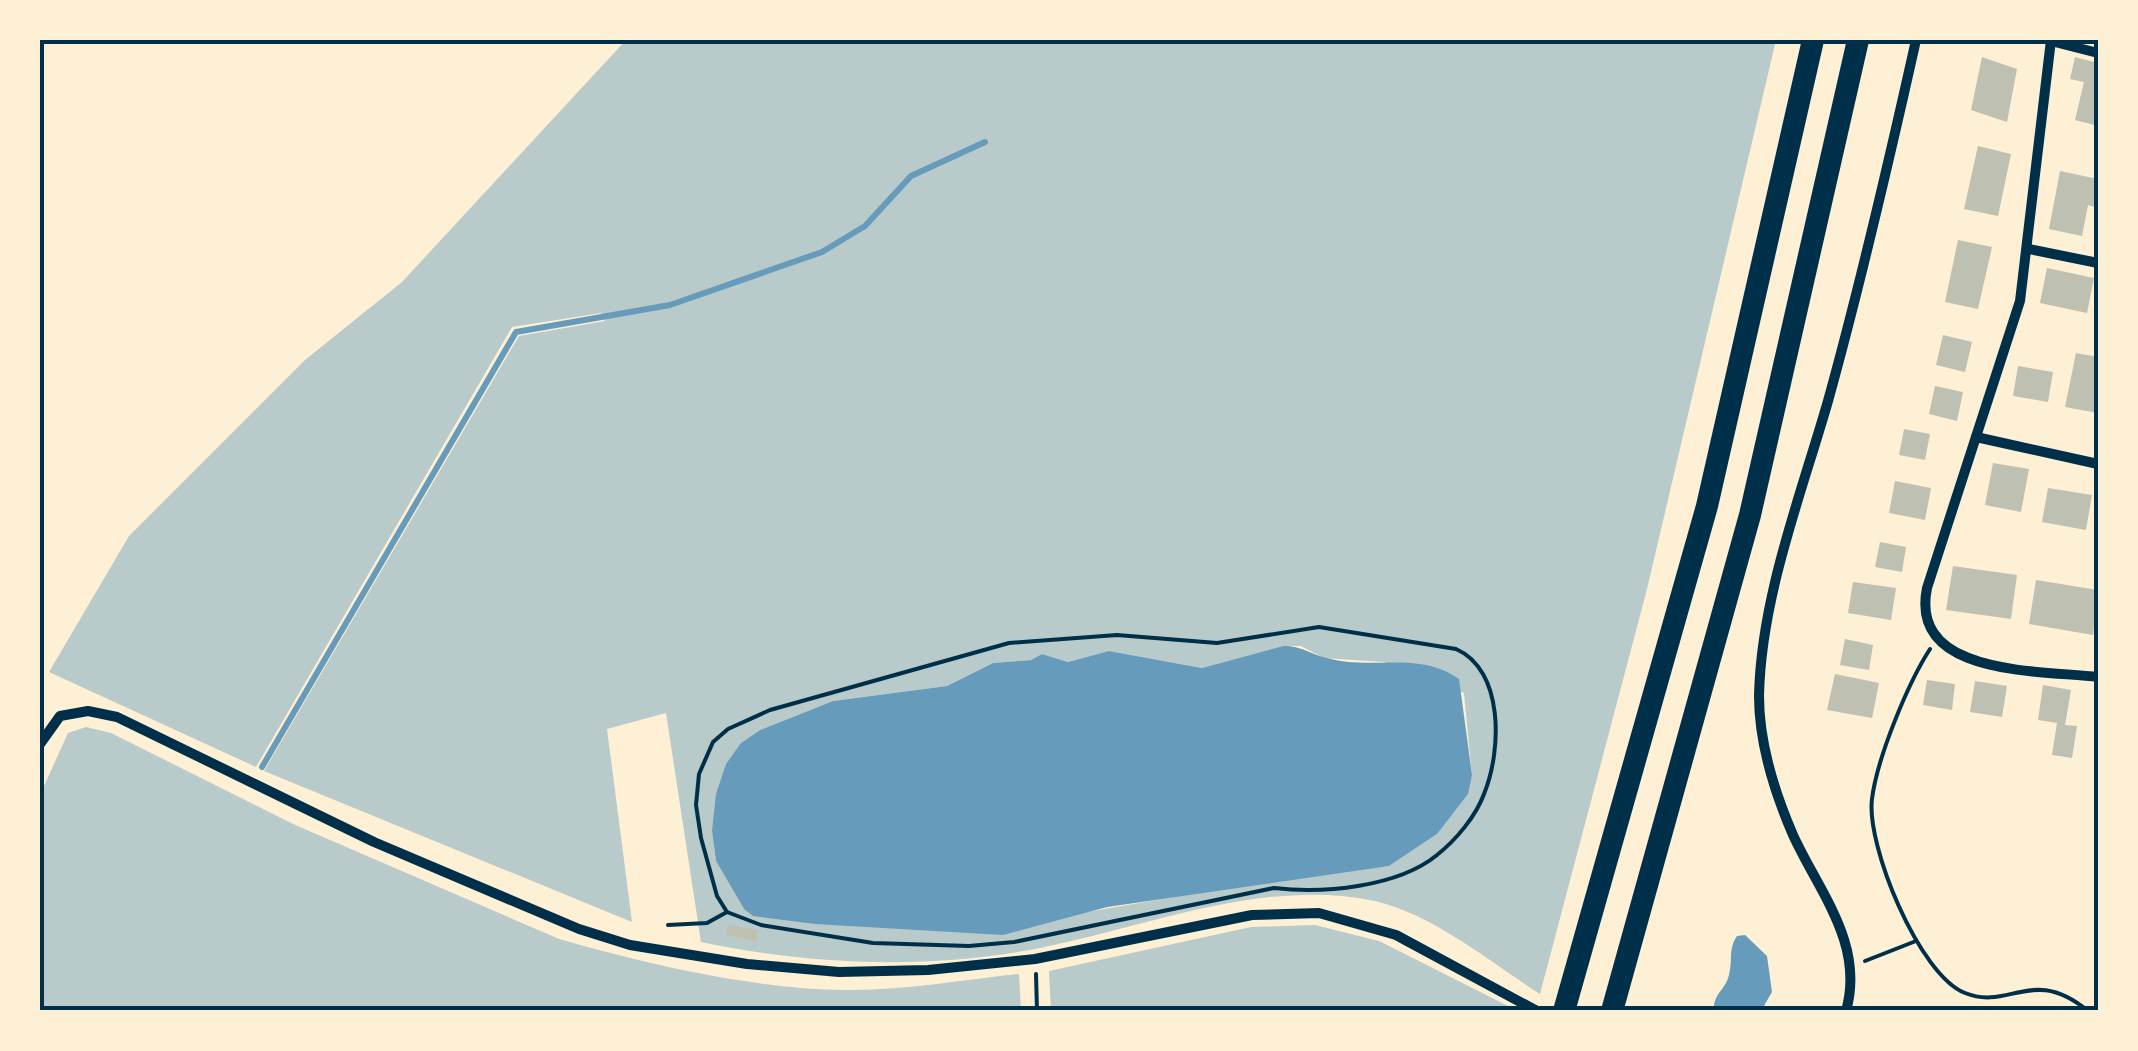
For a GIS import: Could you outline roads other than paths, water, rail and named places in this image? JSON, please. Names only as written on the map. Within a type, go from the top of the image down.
[{"type":"highway","points":[[1565,1007],[1706,506],[1813,40]]},
{"type":"highway","points":[[1612,1011],[1750,514],[1858,40]]},
{"type":"street","points":[[1846,1011],[1851,967],[1839,923],[1795,840],[1775,788],[1761,730],[1760,692],[1768,625],[1868,246],[1916,40]]},
{"type":"street","points":[[2098,53],[2051,40],[2020,301],[1926,596],[1926,618],[1936,641],[1984,662],[2098,677]]},
{"type":"street","points":[[2029,249],[2098,263]]},
{"type":"street","points":[[1976,437],[2098,464]]},
{"type":"street","points":[[40,744],[60,716],[88,711],[117,717],[374,842],[579,930],[630,945],[747,964],[839,972],[928,970],[1035,959],[1252,915],[1318,913],[1396,935],[1531,1008]]},
{"type":"water","points":[[1283,646],[1344,661],[1427,665],[1459,679],[1472,775],[1468,794],[1437,834],[1389,866],[1107,907],[1003,935],[815,924],[753,916],[744,909],[716,861],[712,831],[716,794],[726,764],[741,743],[760,730],[833,701],[947,686],[993,663],[1031,660],[1042,654],[1068,662],[1109,651],[1202,668]]},
{"type":"water","points":[[1745,935],[1767,956],[1772,992],[1761,1011],[1714,1011],[1715,1000],[1729,975],[1734,941]]},
{"type":"waterway","points":[[262,767],[516,332],[670,305],[822,252],[865,226],[911,176],[985,142]]}]
